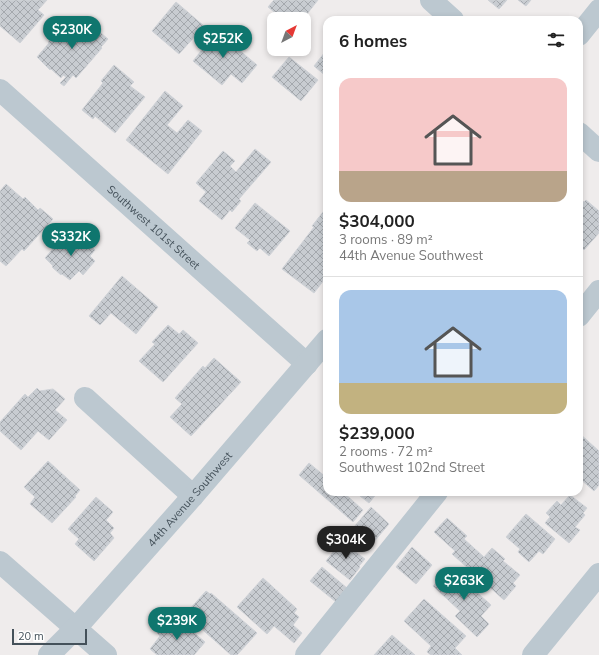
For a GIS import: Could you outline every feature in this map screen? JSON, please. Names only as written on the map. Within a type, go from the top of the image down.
[{"type":"street","points":[[431,0],[449,16]]},
{"type":"street","points":[[583,30],[599,10]]},
{"type":"street","name":"Southwest 101st Street","points":[[0,90],[306,364]]},
{"type":"street","points":[[583,137],[599,151]]},
{"type":"street","points":[[583,311],[599,291]]},
{"type":"street","name":"44th Avenue Southwest","points":[[49,655],[76,628],[193,496],[323,345]]},
{"type":"street","points":[[85,398],[193,496]]},
{"type":"street","points":[[306,655],[434,496]]},
{"type":"street","points":[[0,562],[106,655]]},
{"type":"street","points":[[534,655],[599,574]]},
{"type":"building","points":[[0,0],[47,0],[38,10],[44,15],[20,43],[0,26]]},
{"type":"building","points":[[274,0],[318,0],[309,12],[274,12],[268,7]]},
{"type":"building","points":[[488,0],[507,0],[499,9]]},
{"type":"building","points":[[518,0],[531,0],[526,6]]},
{"type":"building","points":[[176,2],[204,26],[179,54],[152,31]]},
{"type":"building","points":[[70,19],[82,29],[86,29],[91,33],[95,28],[108,39],[76,78],[73,75],[64,86],[60,83],[66,77],[63,75],[61,78],[51,69],[50,70],[37,57],[59,29],[61,30]]},
{"type":"building","points":[[213,28],[257,65],[242,83],[231,74],[222,85],[193,61],[205,46],[201,42]]},
{"type":"building","points":[[323,55],[323,74],[314,66]]},
{"type":"building","points":[[289,57],[318,80],[301,101],[272,77]]},
{"type":"building","points":[[114,65],[134,82],[130,86],[145,97],[115,133],[95,116],[93,119],[82,110],[103,83],[101,81]]},
{"type":"building","points":[[165,91],[183,106],[167,125],[177,133],[188,120],[202,131],[168,174],[126,140]]},
{"type":"building","points":[[255,149],[271,162],[239,199],[241,201],[232,212],[230,210],[222,220],[199,201],[206,192],[196,183],[223,151],[235,161],[230,166],[236,172]]},
{"type":"building","points":[[6,184],[23,199],[25,197],[38,210],[40,208],[53,219],[24,251],[22,249],[6,266],[0,261],[0,191]]},
{"type":"building","points":[[586,200],[599,211],[599,233],[584,250],[583,201]]},
{"type":"building","points":[[255,203],[290,231],[269,256],[260,248],[257,251],[247,243],[250,240],[235,228]]},
{"type":"building","points":[[323,212],[323,281],[314,293],[282,269],[314,227],[312,226]]},
{"type":"building","points":[[71,232],[95,250],[90,256],[95,261],[83,275],[79,271],[70,280],[62,274],[61,275],[45,258],[64,236],[67,238]]},
{"type":"building","points":[[122,276],[158,307],[136,334],[111,313],[100,325],[89,316]]},
{"type":"building","points":[[168,325],[179,334],[183,330],[198,343],[163,382],[139,361],[155,344],[152,342]]},
{"type":"building","points":[[214,358],[241,382],[191,436],[170,417],[182,404],[175,398],[203,366],[205,368]]},
{"type":"building","points":[[37,388],[40,391],[53,389],[65,399],[55,410],[67,420],[49,440],[38,431],[21,450],[0,431],[0,422],[25,394],[28,397]]},
{"type":"building","points":[[583,437],[599,451],[599,485],[594,491],[583,481]]},
{"type":"building","points":[[48,461],[80,490],[75,496],[76,497],[52,523],[30,504],[35,497],[24,487]]},
{"type":"building","points":[[309,463],[323,475],[323,496],[299,475]]},
{"type":"building","points":[[323,496],[347,496],[363,510],[353,522]]},
{"type":"building","points":[[360,496],[375,496],[369,503]]},
{"type":"building","points":[[569,496],[571,496],[587,508],[583,513],[585,515],[575,527],[580,530],[569,543],[545,523],[550,517],[546,513],[557,501],[561,505]]},
{"type":"building","points":[[96,497],[113,512],[106,520],[114,528],[110,533],[114,538],[94,561],[75,544],[79,539],[68,529]]},
{"type":"building","points":[[371,507],[389,524],[372,544],[354,527]]},
{"type":"building","points":[[526,514],[555,539],[543,554],[539,551],[529,562],[518,552],[520,549],[506,537]]},
{"type":"building","points":[[447,518],[467,536],[464,539],[484,557],[492,548],[505,559],[503,561],[520,575],[513,583],[516,586],[504,600],[452,554],[455,551],[434,532]]},
{"type":"building","points":[[341,542],[348,546],[349,544],[355,548],[353,550],[365,559],[350,580],[326,561]]},
{"type":"building","points":[[412,547],[432,565],[416,584],[396,567]]},
{"type":"building","points":[[322,567],[347,588],[336,602],[310,581]]},
{"type":"building","points":[[450,568],[491,605],[481,616],[489,624],[477,637],[455,616],[460,611],[433,586]]},
{"type":"building","points":[[263,578],[297,609],[294,613],[299,617],[293,625],[302,633],[294,643],[274,626],[267,634],[237,607]]},
{"type":"building","points":[[206,591],[210,594],[211,593],[257,633],[237,655],[231,655],[196,624],[199,620],[188,611]]},
{"type":"building","points":[[424,599],[466,636],[455,648],[462,655],[431,655],[427,652],[431,646],[404,621]]},
{"type":"building","points":[[175,621],[183,628],[185,625],[205,642],[194,655],[157,655],[150,649],[160,636],[157,633],[165,623],[170,627]]},
{"type":"building","points":[[392,635],[415,655],[374,655]]}]
